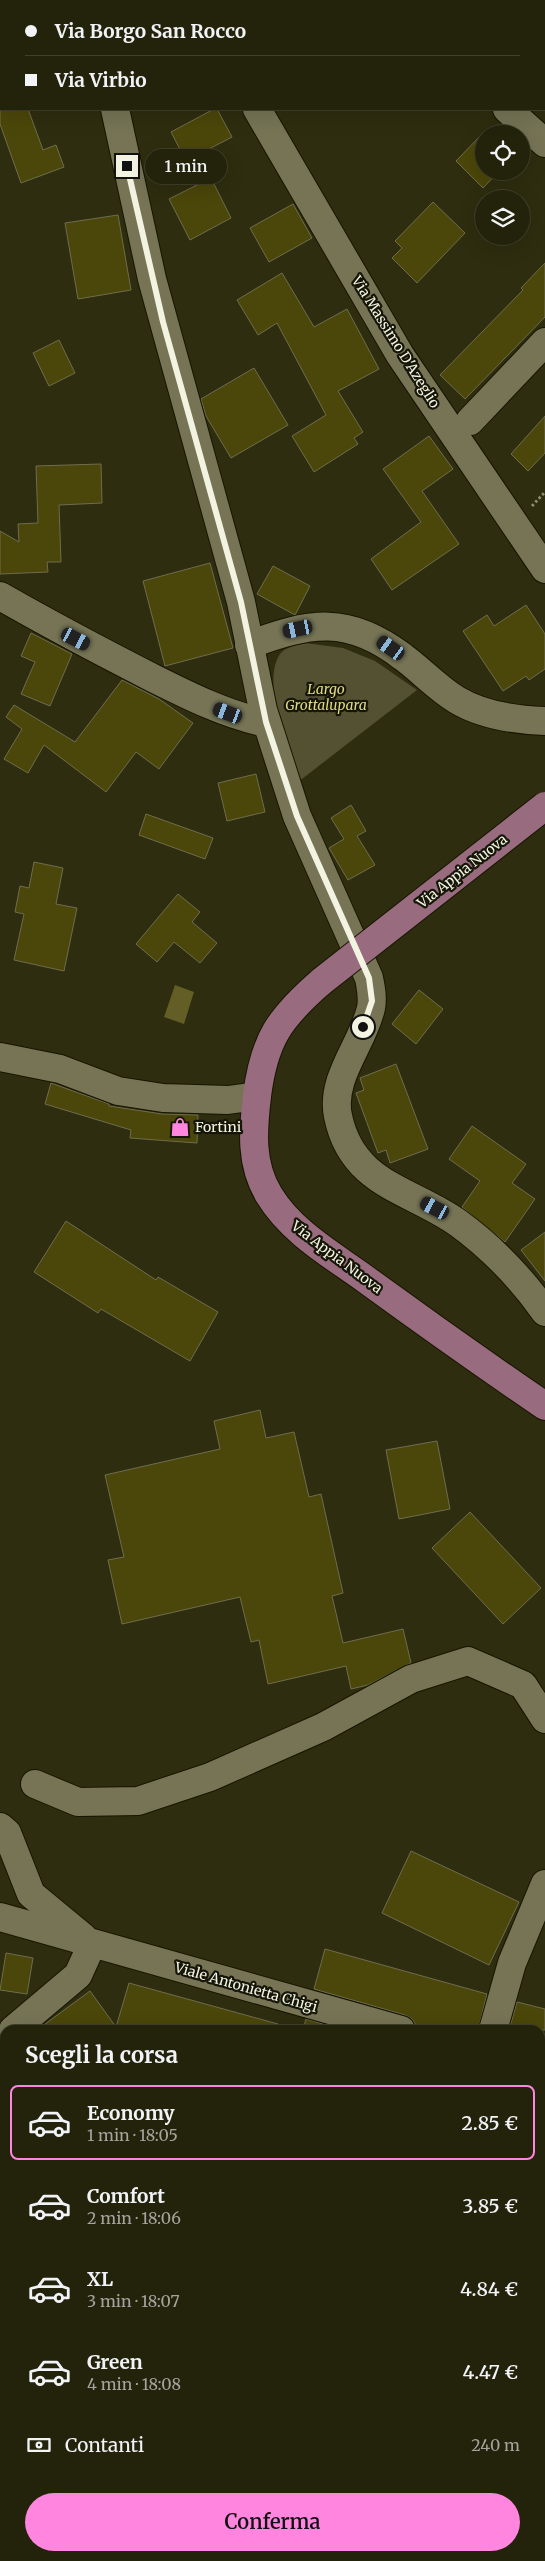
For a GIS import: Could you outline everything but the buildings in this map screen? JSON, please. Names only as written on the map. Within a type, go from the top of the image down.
[{"type":"main road","name":"Via Appia Nuova","points":[[545,806],[296,1003],[273,1036],[264,1056],[257,1096],[253,1139],[258,1169],[268,1194],[299,1231],[464,1351],[545,1406]]},
{"type":"street","points":[[115,110],[152,279],[241,602],[266,722],[297,816],[367,971],[372,994],[371,1008],[344,1072],[338,1095],[337,1114],[346,1139],[361,1162],[380,1181],[435,1208],[480,1240],[512,1272],[545,1312]]},
{"type":"street","name":"Via Massimo D'Azeglio","points":[[258,110],[400,355],[545,569]]},
{"type":"street","points":[[508,110],[545,143]]},
{"type":"street","points":[[470,422],[545,342]]},
{"type":"street","points":[[0,596],[76,639],[205,704],[246,719],[266,722]]},
{"type":"street","points":[[249,645],[281,633],[314,626],[346,628],[377,638],[458,701],[491,713],[522,720],[545,721]]},
{"type":"street","points":[[0,1057],[60,1069],[118,1091],[163,1098],[228,1100],[257,1096]]},
{"type":"street","points":[[35,1784],[78,1802],[138,1801],[210,1777],[323,1727],[411,1679],[468,1661],[523,1685],[545,1719]]},
{"type":"street","points":[[0,1828],[7,1832],[31,1894],[92,1944],[78,1975],[19,2025]]},
{"type":"street","points":[[494,2025],[512,1963],[545,1884]]},
{"type":"street","name":"Viale Antonietta Chigi","points":[[0,1917],[383,2025]]},
{"type":"green space","name":"Largo Grottalupara","points":[[305,643],[343,648],[375,661],[417,690],[298,782],[278,718],[273,682],[275,666],[280,654],[288,648]]},
{"type":"shaded area","points":[[175,985],[194,992],[184,1024],[164,1017]]},
{"type":"place","name":"Fortini","points":[[180,1127]]},
{"type":"route","points":[[127,166],[163,322],[241,602],[266,722],[297,816],[369,978],[372,1001],[363,1027]]}]
